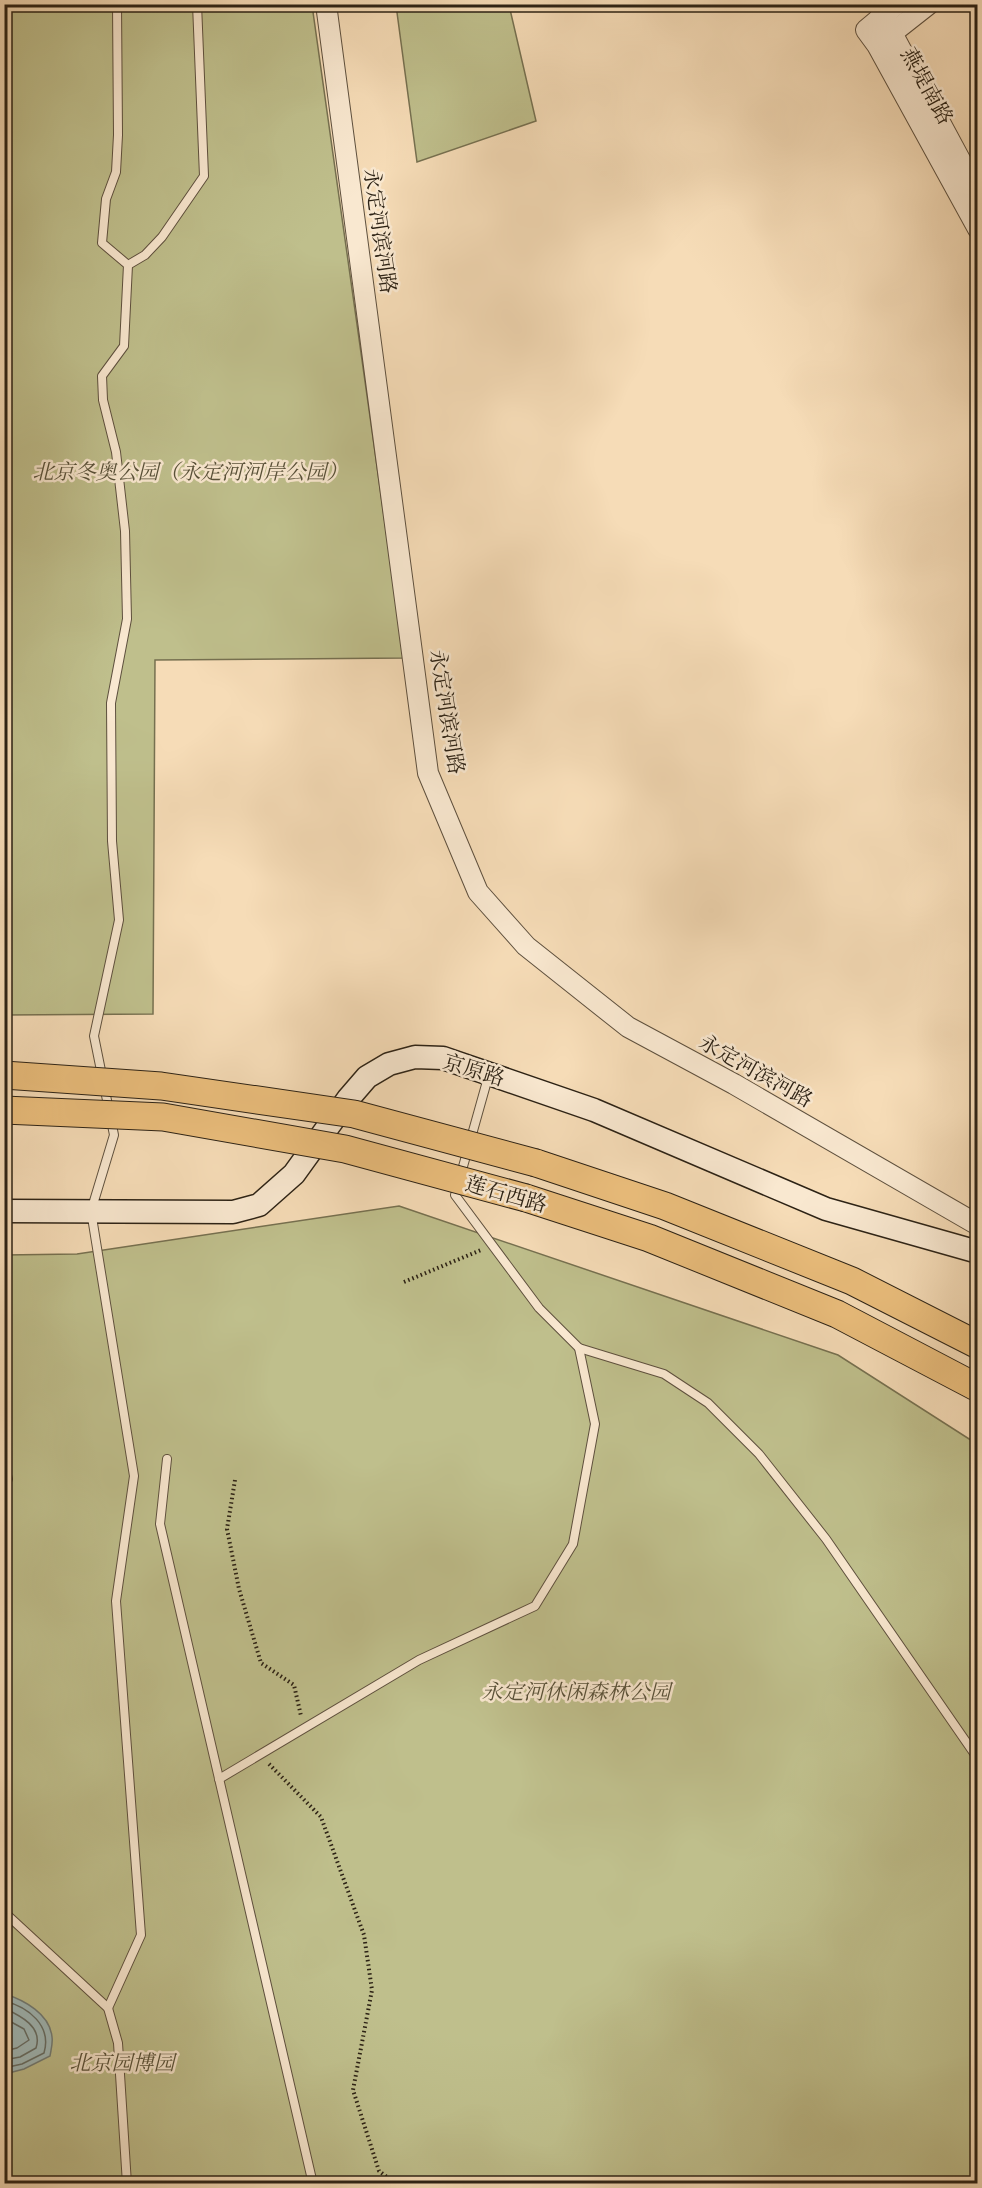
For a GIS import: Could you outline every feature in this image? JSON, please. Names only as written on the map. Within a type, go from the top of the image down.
[{"type":"highway","name":"莲石西路","points":[[4,1075],[161,1086],[354,1114],[536,1163],[665,1206],[852,1281],[978,1345]]},
{"type":"highway","name":"莲石西路","points":[[4,1110],[163,1118],[345,1149],[526,1198],[649,1238],[837,1314],[978,1388]]},
{"type":"main road","name":"京原路","points":[[4,1210],[233,1212],[259,1204],[294,1173],[348,1099],[367,1077],[389,1064],[415,1057],[443,1058],[594,1110],[826,1209],[978,1252]]},
{"type":"street","name":"永定河滨河路","points":[[326,4],[428,773],[478,892],[526,946],[628,1027],[734,1084],[978,1225]]},
{"type":"street","points":[[879,31],[897,4]]},
{"type":"street","points":[[879,31],[929,4]]},
{"type":"street","name":"燕堤南路","points":[[879,31],[978,193]]},
{"type":"street","name":"燕堤南路","points":[[879,31],[978,229]]},
{"type":"lane","points":[[117,4],[116,172],[105,199],[102,243],[128,266]]},
{"type":"lane","points":[[128,266],[145,255],[162,237],[204,176],[197,4]]},
{"type":"lane","points":[[108,2008],[141,1935],[116,1601],[134,1476],[91,1211],[114,1135],[94,1036],[119,920],[111,841],[111,703],[127,620],[125,531],[116,452],[103,400],[102,376],[124,346],[128,266]]},
{"type":"lane","points":[[490,1074],[455,1195],[539,1308],[579,1348],[664,1374],[708,1402],[759,1454],[826,1539],[978,1759]]},
{"type":"lane","points":[[219,1779],[419,1660],[535,1606],[573,1544],[595,1424],[579,1348]]},
{"type":"lane","points":[[167,1459],[160,1524],[312,2184]]},
{"type":"lane","points":[[4,1463],[8,1479],[4,1487]]},
{"type":"lane","points":[[4,1912],[108,2008],[117,2043],[127,2184]]},
{"type":"path","points":[[404,1282],[492,1245]]},
{"type":"path","points":[[235,1480],[227,1529],[239,1588],[261,1663],[294,1685],[304,1729]]},
{"type":"path","points":[[260,1755],[321,1817],[364,1935],[372,1990],[353,2090],[379,2171],[396,2184]]},
{"type":"green space","name":"北京冬奥公园（永定河河岸公园）","points":[[4,5],[312,5],[404,658],[155,660],[153,1014],[5,1015]]},
{"type":"green space","points":[[396,5],[509,5],[536,121],[417,162]]},
{"type":"green space","name":"永定河休闲森林公园","points":[[399,1206],[838,1355],[977,1444],[977,2183],[5,2183],[4,1255],[77,1254]]},
{"type":"water","points":[[5,1994],[28,2004],[41,2015],[50,2029],[52,2042],[50,2056],[24,2069],[5,2074]]},
{"type":"park label","name":"北京园博园","points":[[122,2063]]}]
